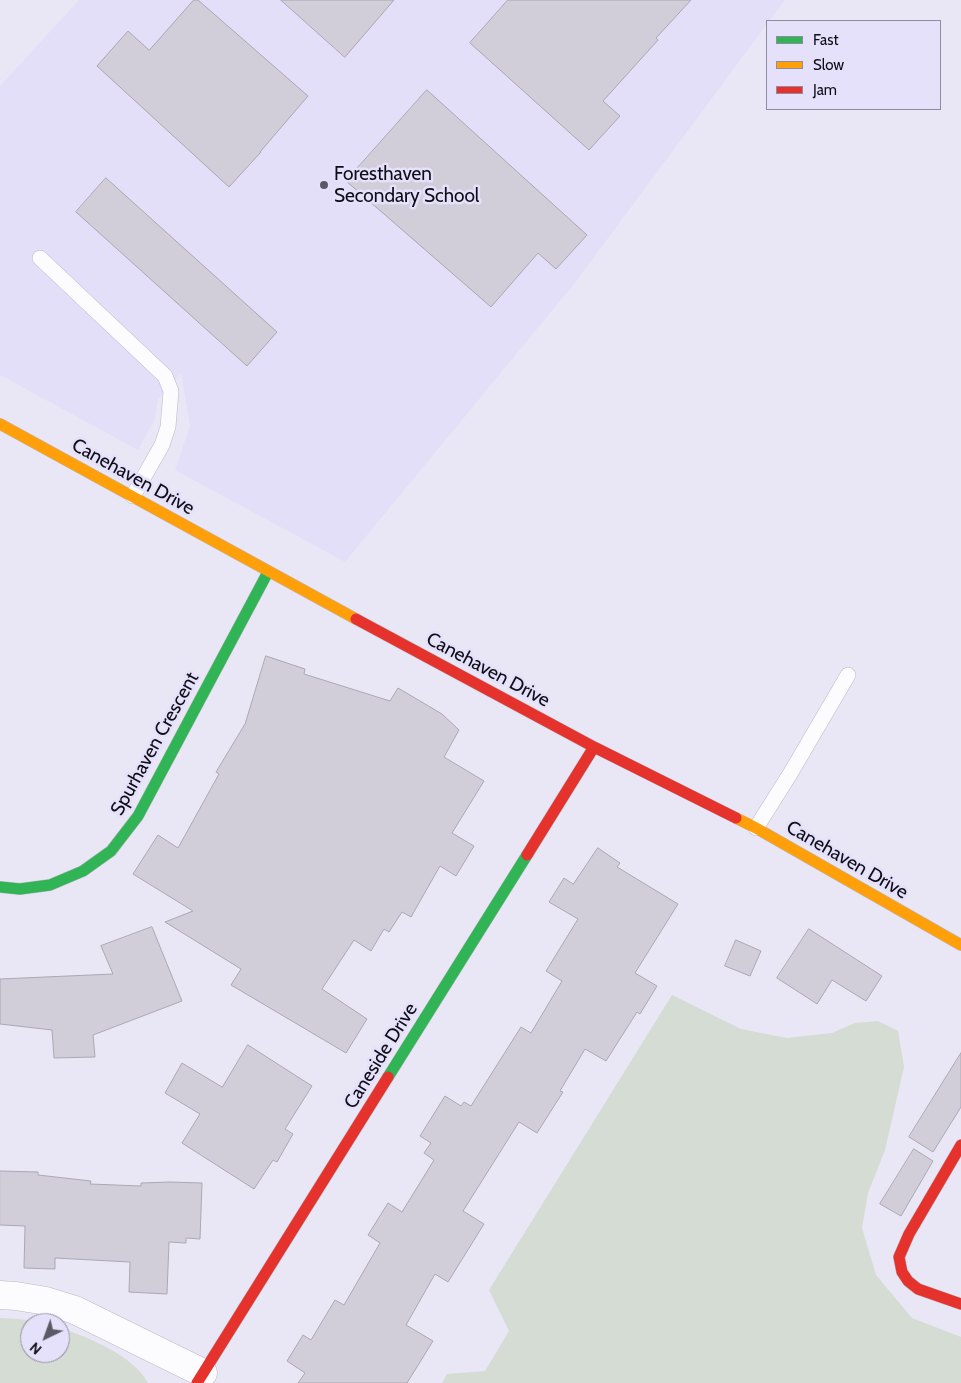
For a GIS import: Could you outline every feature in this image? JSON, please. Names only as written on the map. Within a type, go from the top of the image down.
[{"type":"street","name":"Canehaven Drive","points":[[0,424],[268,572],[594,747],[756,828],[961,945]]},
{"type":"street","name":"Spurhaven Crescent","points":[[0,887],[20,889],[50,885],[83,871],[111,851],[138,816],[268,572]]},
{"type":"street","name":"Caneside Drive","points":[[200,1378],[594,747]]},
{"type":"street","points":[[961,1146],[909,1234],[899,1257],[902,1272],[908,1281],[918,1289],[961,1304]]},
{"type":"street","points":[[0,1295],[46,1301],[75,1310],[200,1378]]},
{"type":"lane","points":[[40,258],[165,376],[168,383],[171,391],[168,427],[162,445],[133,496]]},
{"type":"lane","points":[[756,828],[848,675]]},
{"type":"shaded area","name":"Foresthaven Secondary School","points":[[79,0],[785,0],[770,20],[766,20],[766,25],[574,284],[345,562],[175,470],[190,426],[181,373],[158,399],[155,419],[138,450],[0,375],[0,86]]},
{"type":"shaded area","points":[[672,995],[741,1029],[787,1038],[832,1033],[855,1023],[878,1021],[898,1031],[904,1067],[885,1150],[868,1193],[862,1228],[876,1275],[912,1318],[961,1337],[961,1383],[442,1383],[447,1374],[485,1371],[509,1331],[489,1290]]},
{"type":"shaded area","points":[[0,1318],[20,1319],[20,1363],[70,1363],[70,1332],[96,1342],[121,1356],[141,1373],[148,1383],[0,1383]]},
{"type":"building","points":[[194,0],[198,0],[308,96],[229,187],[97,66],[128,31],[149,50]]},
{"type":"building","points":[[281,0],[394,0],[345,57]]},
{"type":"building","points":[[508,0],[691,0],[603,101],[620,116],[589,150],[470,43]]},
{"type":"building","points":[[427,90],[587,235],[556,269],[538,253],[491,307],[346,181]]},
{"type":"building","points":[[106,178],[277,332],[247,366],[76,212]]},
{"type":"building","points":[[266,656],[305,669],[304,674],[390,701],[398,688],[442,714],[459,730],[444,757],[484,781],[452,833],[474,846],[456,876],[440,866],[411,917],[402,912],[389,932],[384,929],[371,951],[354,940],[322,989],[367,1019],[346,1053],[231,985],[241,969],[165,922],[193,911],[133,874],[158,835],[178,848],[219,774],[216,772],[245,724]]},
{"type":"building","points":[[598,848],[620,863],[617,867],[678,904],[635,973],[657,986],[640,1014],[637,1012],[606,1061],[585,1049],[560,1091],[563,1092],[537,1133],[519,1122],[463,1211],[484,1224],[448,1282],[435,1274],[406,1325],[433,1341],[407,1383],[298,1383],[305,1373],[287,1361],[303,1335],[311,1340],[335,1300],[344,1305],[380,1243],[368,1235],[388,1203],[402,1212],[434,1160],[424,1153],[431,1143],[420,1136],[445,1096],[461,1106],[464,1102],[471,1106],[521,1027],[531,1033],[562,981],[546,971],[578,919],[549,902],[564,878],[573,884]]},
{"type":"building","points":[[152,927],[182,1001],[93,1035],[95,1057],[54,1058],[52,1030],[0,1024],[0,979],[113,974],[101,946]]},
{"type":"building","points":[[809,929],[882,976],[866,1001],[832,980],[817,1004],[777,978]]},
{"type":"building","points":[[736,940],[761,951],[750,976],[725,966]]},
{"type":"building","points":[[248,1045],[312,1086],[285,1129],[293,1134],[277,1162],[273,1160],[254,1189],[182,1143],[200,1114],[165,1093],[182,1063],[222,1087]]},
{"type":"building","points":[[961,1053],[961,1107],[933,1152],[909,1137]]},
{"type":"building","points":[[914,1149],[933,1161],[901,1216],[880,1204]]},
{"type":"building","points":[[0,1171],[38,1172],[38,1175],[91,1181],[90,1184],[141,1186],[141,1183],[202,1183],[200,1239],[186,1238],[186,1243],[169,1242],[167,1294],[129,1292],[130,1262],[55,1258],[55,1269],[24,1268],[25,1226],[0,1225]]},
{"type":"traffic: fast","points":[[0,887],[20,889],[50,885],[83,871],[111,851],[138,816],[268,572]]},
{"type":"traffic: fast","points":[[388,1077],[527,855]]},
{"type":"traffic: slow","points":[[0,424],[356,619]]},
{"type":"traffic: slow","points":[[736,818],[961,945]]},
{"type":"traffic: jam","points":[[356,619],[594,747],[736,818]]},
{"type":"traffic: jam","points":[[527,855],[594,747]]},
{"type":"traffic: jam","points":[[197,1383],[388,1077]]},
{"type":"traffic: jam","points":[[961,1145],[909,1234],[899,1257],[902,1272],[908,1281],[918,1289],[961,1304]]},
{"type":"place","name":"Foresthaven Secondary School","points":[[324,185]]}]
